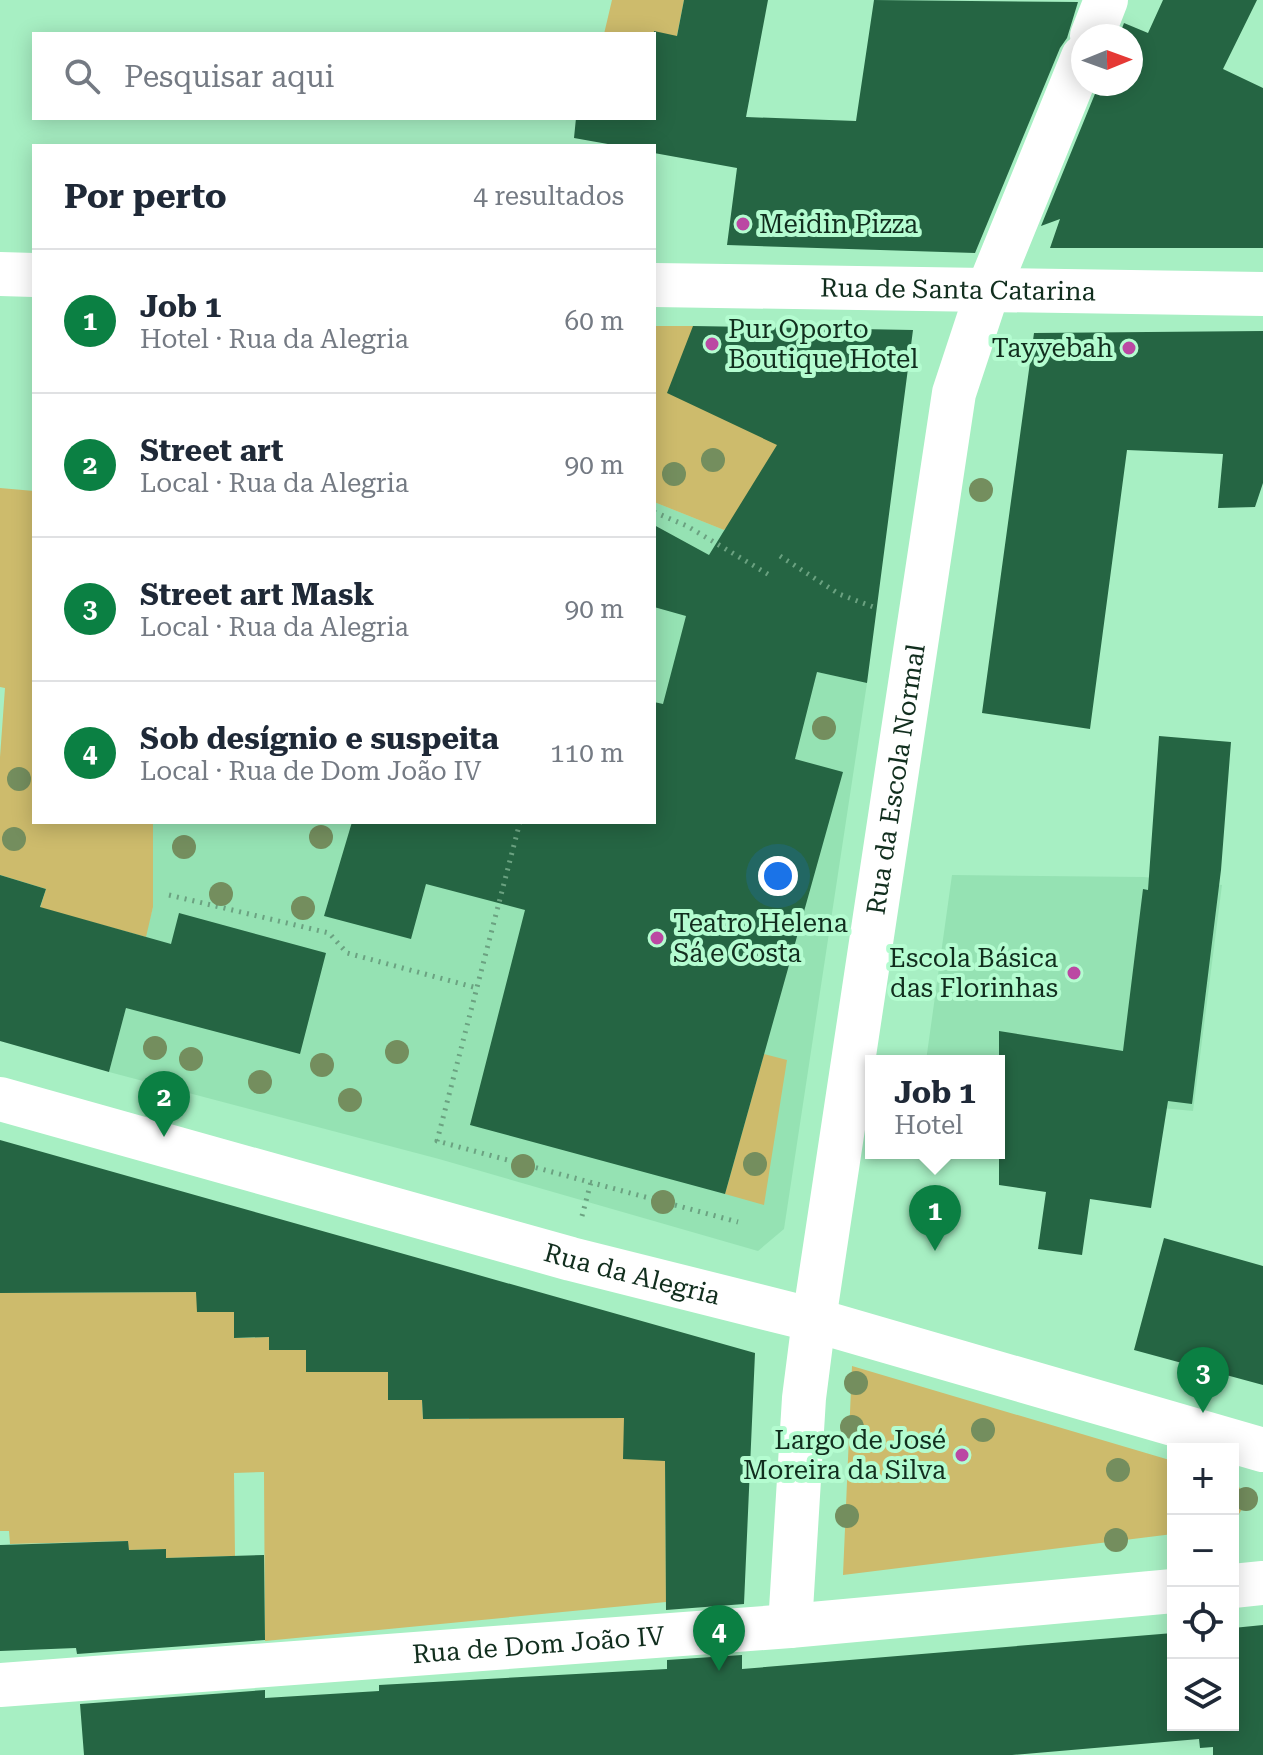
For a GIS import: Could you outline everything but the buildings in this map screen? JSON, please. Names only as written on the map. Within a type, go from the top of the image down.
[{"type":"main road","points":[[1097,24],[1106,0]]},
{"type":"main road","name":"Rua da Escola Normal","points":[[814,1320],[954,393],[988,290],[1071,86]]},
{"type":"main road","name":"Rua de Santa Catarina","points":[[656,285],[1263,294]]},
{"type":"main road","name":"Rua da Alegria","points":[[0,1099],[571,1259],[814,1320],[1263,1450]]},
{"type":"main road","points":[[790,1626],[804,1398],[814,1320]]},
{"type":"main road","points":[[1239,1585],[1263,1583]]},
{"type":"main road","name":"Rua de Dom João IV","points":[[0,1685],[790,1626],[1167,1592]]},
{"type":"path","points":[[656,513],[687,526],[771,576]]},
{"type":"path","points":[[780,556],[839,594],[877,608]]},
{"type":"path","points":[[519,824],[437,1141],[738,1222]]},
{"type":"path","points":[[169,895],[329,933],[347,953],[477,988]]},
{"type":"shaded area","points":[[612,0],[684,0],[664,101],[656,32],[604,32]]},
{"type":"shaded area","points":[[656,326],[693,326],[808,446],[724,530],[656,503]]},
{"type":"shaded area","points":[[0,488],[32,491],[32,824],[153,824],[153,907],[146,937],[40,908],[46,889],[0,875],[0,757],[5,688],[0,687]]},
{"type":"shaded area","points":[[656,503],[724,530],[759,659],[867,683],[784,1229],[758,1251],[439,1159],[109,1072],[153,907],[153,824],[656,824]]},
{"type":"shaded area","name":"Escola Básica das Florinhas","points":[[952,875],[1144,877],[1222,885],[1193,1111],[1110,1103],[1005,1063],[1005,1055],[927,1055]]},
{"type":"shaded area","points":[[764,1054],[787,1060],[764,1205],[725,1194]]},
{"type":"shaded area","points":[[196,1292],[234,1312],[235,1338],[269,1337],[270,1350],[306,1350],[307,1372],[388,1371],[422,1400],[423,1419],[469,1419],[469,1398],[624,1417],[665,1460],[666,1602],[265,1641],[264,1472],[234,1473],[235,1556],[166,1558],[166,1549],[129,1550],[127,1541],[10,1544],[9,1531],[0,1531],[0,1293]]},
{"type":"shaded area","points":[[852,1366],[1167,1459],[1167,1535],[843,1575]]},
{"type":"shaded area","points":[[1239,1487],[1242,1491],[1245,1504],[1239,1514]]},
{"type":"place","name":"Meidin Pizza","points":[[743,224]]},
{"type":"place","name":"Pur Oporto Boutique Hotel","points":[[712,344]]},
{"type":"place","name":"Tayyebah","points":[[1129,348]]},
{"type":"place","name":"Teatro Helena Sá e Costa","points":[[657,938]]},
{"type":"place","name":"Escola Básica das Florinhas","points":[[1074,973]]},
{"type":"place","name":"Street art","points":[[164,1137]]},
{"type":"place","name":"Job 1","points":[[935,1251]]},
{"type":"place","name":"Street art Mask","points":[[1203,1413]]},
{"type":"place","name":"Largo de José Moreira da Silva","points":[[962,1455]]},
{"type":"place","name":"Sob desígnio e suspeita","points":[[719,1671]]}]
